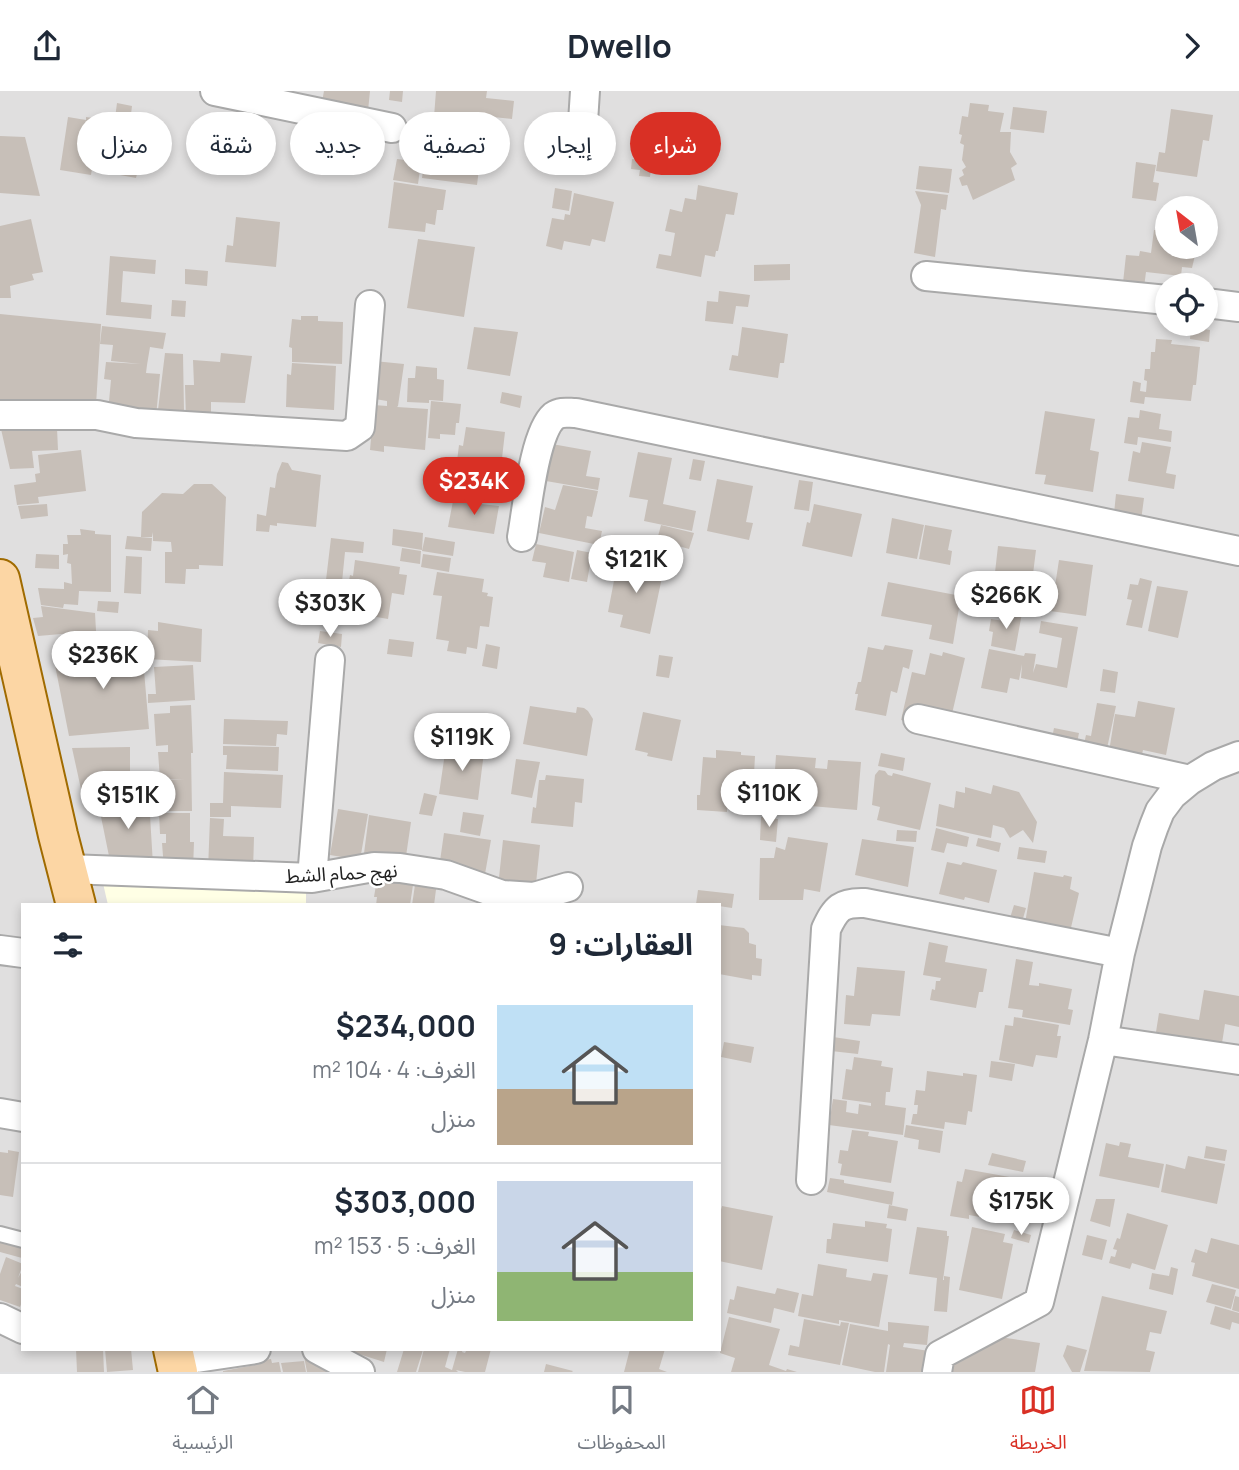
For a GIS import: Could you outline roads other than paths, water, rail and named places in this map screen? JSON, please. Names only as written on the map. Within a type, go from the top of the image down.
[{"type":"main road","points":[[0,579],[72,887]]},
{"type":"street","points":[[215,91],[392,128]]},
{"type":"street","points":[[584,112],[585,91]]},
{"type":"street","points":[[926,276],[1155,299]]},
{"type":"street","points":[[1218,304],[1239,307]]},
{"type":"street","points":[[0,415],[97,415],[135,422],[347,436],[359,427],[370,305]]},
{"type":"street","points":[[522,537],[538,442],[547,425],[561,412],[1239,551]]},
{"type":"street","points":[[312,878],[330,660]]},
{"type":"street","points":[[918,719],[1190,780]]},
{"type":"street","points":[[937,1372],[940,1355],[1040,1302],[1103,1040],[1120,953],[1154,826],[1160,811],[1172,795],[1190,780],[1238,751]]},
{"type":"street","name":"نهج حمام الشط","points":[[72,887],[312,878],[374,867],[446,874],[502,895],[534,897],[568,887]]},
{"type":"street","points":[[811,1180],[826,929],[839,908],[849,903],[865,903],[1120,953]]},
{"type":"street","points":[[0,950],[21,953]]},
{"type":"street","points":[[1103,1040],[1239,1060]]},
{"type":"street","points":[[0,1113],[21,1117]]},
{"type":"street","points":[[0,1318],[21,1328]]},
{"type":"street","points":[[176,1361],[243,1351]]},
{"type":"street","points":[[321,1351],[360,1372]]},
{"type":"lane","points":[[0,1234],[21,1239]]}]
